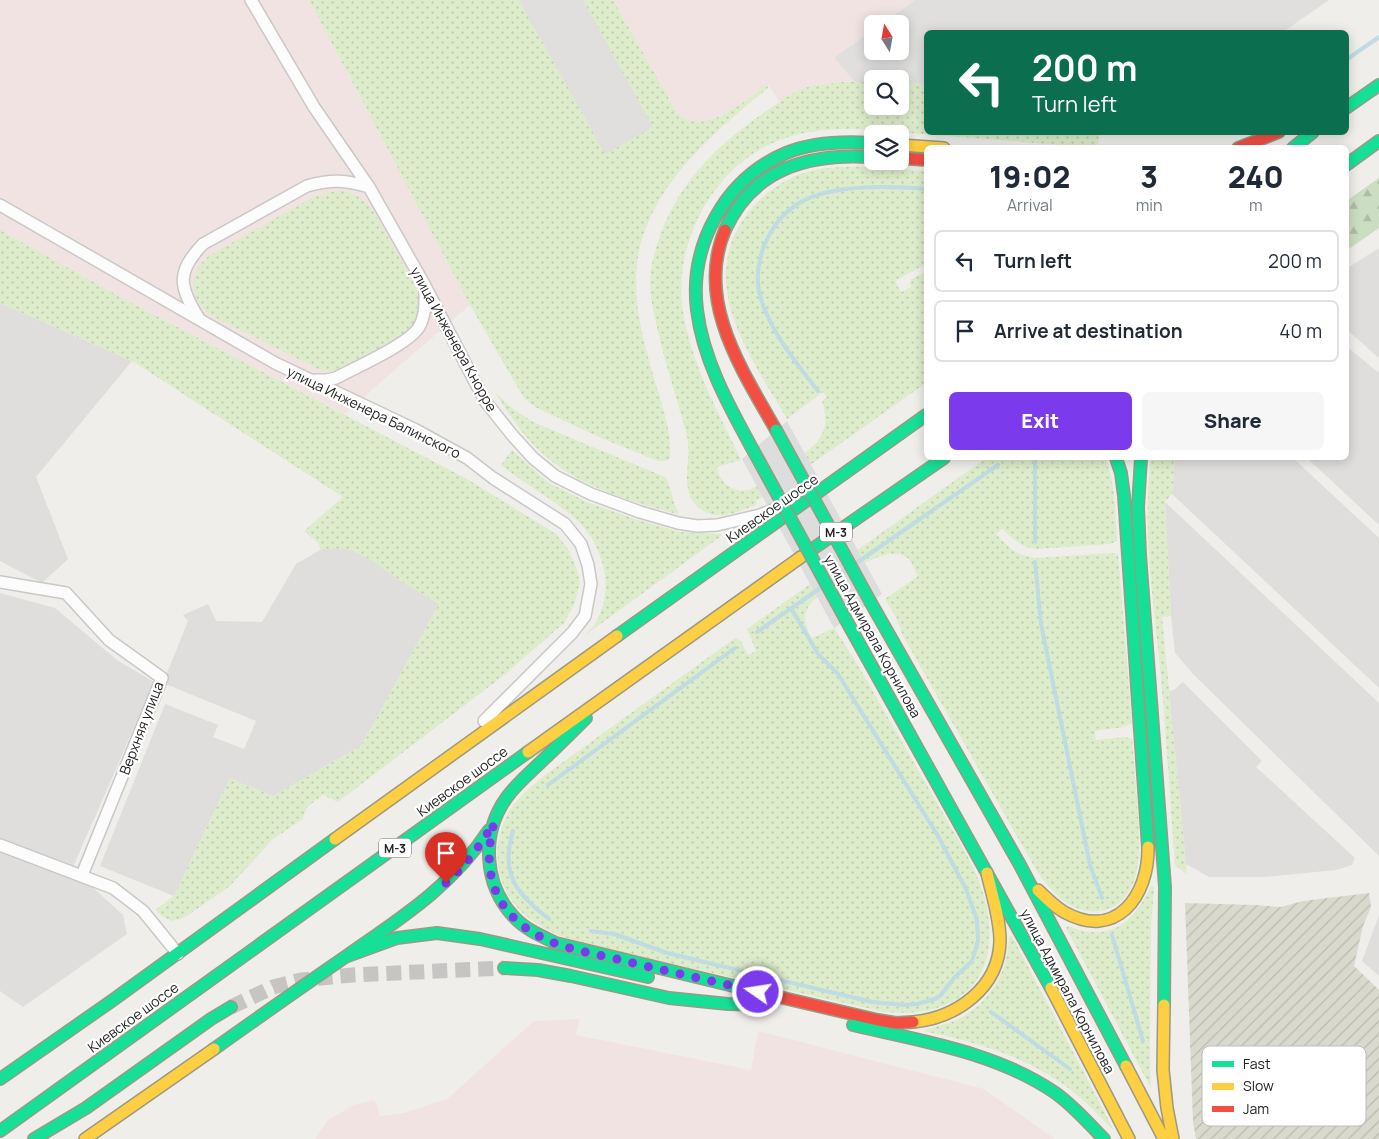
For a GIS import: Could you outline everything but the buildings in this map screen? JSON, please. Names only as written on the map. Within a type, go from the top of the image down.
[{"type":"main road","points":[[1349,95],[1379,78]]},
{"type":"main road","points":[[1349,106],[1379,84]]},
{"type":"main road","points":[[1246,145],[1271,135]]},
{"type":"main road","points":[[1297,145],[1309,135]]},
{"type":"main road","points":[[1349,163],[1379,141]]},
{"type":"main road","name":"улица Адмирала Корнилова","points":[[864,143],[843,142],[814,145],[785,154],[770,161],[746,178],[726,200],[713,221],[702,247],[696,274],[696,309],[702,333],[709,358],[721,388],[753,450],[1048,983],[1129,1139]]},
{"type":"main road","points":[[909,146],[924,147]]},
{"type":"main road","name":"улица Адмирала Корнилова","points":[[864,157],[844,156],[817,159],[790,166],[755,189],[738,208],[726,228],[717,251],[714,275],[722,320],[740,362],[776,430],[1020,865],[1164,1139]]},
{"type":"main road","points":[[909,159],[924,160]]},
{"type":"main road","name":"Киевское шоссе","points":[[0,1079],[79,1025],[449,756],[824,490],[924,416]]},
{"type":"main road","name":"Киевское шоссе","points":[[0,1131],[728,607],[941,460]]},
{"type":"main road","points":[[1020,865],[1049,902],[1071,916],[1086,921],[1104,921],[1121,913],[1138,895],[1146,876],[1148,838],[1124,496],[1121,473],[1117,460]]},
{"type":"main road","points":[[1142,460],[1138,507],[1140,555],[1165,887],[1163,1070],[1165,1095],[1173,1139]]},
{"type":"main road","points":[[85,1139],[422,903],[457,873],[478,848],[494,823],[502,805],[521,781],[617,688]]},
{"type":"main road","points":[[494,823],[488,850],[489,870],[494,888],[502,903],[513,916],[526,928],[541,936],[576,949],[890,1022],[920,1022],[950,1013],[971,999],[988,980],[999,953],[1000,925],[987,873]]},
{"type":"main road","points":[[345,957],[397,938],[437,934],[480,939],[770,1005],[966,1053],[1014,1070],[1055,1093],[1104,1139]]},
{"type":"main road","points":[[504,968],[538,970],[571,976],[669,998],[728,1004],[770,1005]]},
{"type":"main road","points":[[34,1139],[86,1108],[211,1019],[231,1007]]},
{"type":"street","name":"улица Инженера Кнорре","points":[[251,0],[314,107],[369,187],[424,284],[485,401],[523,448],[543,467],[566,483],[591,494],[640,512],[678,523],[697,526],[717,525],[760,515],[824,490]]},
{"type":"street","points":[[199,319],[184,291],[182,280],[190,257],[203,244],[307,186],[324,181],[351,181],[369,187]]},
{"type":"street","name":"улица Инженера Балинского","points":[[0,205],[275,363],[416,430],[467,458],[493,478],[565,524],[581,544],[588,565],[591,584],[585,616],[572,633],[449,756]]},
{"type":"street","points":[[309,379],[326,380],[336,378],[406,340],[418,328],[423,318],[425,307],[424,284]]},
{"type":"street","name":"Верхняя улица","points":[[0,582],[66,593],[109,640],[162,678],[82,875]]},
{"type":"street","points":[[0,845],[113,888],[143,911],[178,954]]},
{"type":"shaded area","points":[[0,0],[309,0],[470,305],[344,414],[128,301],[0,230]]},
{"type":"shaded area","points":[[519,0],[583,0],[653,127],[605,154]]},
{"type":"shaded area","points":[[613,0],[915,0],[894,15],[864,15],[864,36],[834,58],[855,82],[819,85],[794,92],[780,102],[767,84],[730,111],[705,122],[683,119],[677,113]]},
{"type":"shaded area","points":[[915,0],[1329,0],[1286,30],[924,30],[924,84],[909,83],[909,70],[864,70],[864,82],[855,82],[834,58],[864,36],[864,60],[909,60],[909,15],[894,15]]},
{"type":"shaded area","points":[[1379,248],[1379,358],[1349,332],[1349,267]]},
{"type":"shaded area","points":[[0,303],[132,361],[36,477],[68,559],[42,583],[0,561]]},
{"type":"shaded area","points":[[1349,348],[1379,373],[1379,525],[1309,460],[1349,460]]},
{"type":"shaded area","points":[[1175,460],[1295,460],[1379,538],[1379,688],[1172,494]]},
{"type":"shaded area","points":[[1165,502],[1379,703],[1379,856],[1193,674],[1175,653],[1171,616]]},
{"type":"shaded area","points":[[342,548],[357,552],[371,559],[398,579],[439,604],[361,746],[273,796],[230,778],[174,896],[100,866],[165,704],[218,725],[213,737],[244,749],[256,721],[163,683],[188,621],[183,615],[208,604],[216,621],[262,622],[296,564],[320,550]]},
{"type":"shaded area","points":[[0,593],[55,608],[117,660],[154,682],[73,867],[0,838]]},
{"type":"shaded area","points":[[1183,682],[1262,761],[1256,767],[1355,858],[1352,865],[1336,870],[1264,877],[1209,877],[1186,864],[1169,691],[1174,690]]},
{"type":"shaded area","points":[[0,851],[89,884],[123,915],[127,934],[23,1007],[0,991]]},
{"type":"shaded area","points":[[1369,893],[1371,907],[1363,926],[1354,966],[1379,990],[1379,1139],[1196,1139],[1193,1122],[1185,903],[1281,907],[1303,901]]},
{"type":"shaded area","points":[[1379,915],[1379,976],[1362,961]]},
{"type":"shaded area","points":[[580,1019],[576,1035],[751,1070],[758,1031],[984,1089],[1055,1139],[315,1139],[328,1120],[354,1105],[375,1100],[380,1116],[404,1113],[447,1099],[534,1021]]},
{"type":"green space","points":[[309,0],[613,0],[677,113],[688,120],[712,119],[724,114],[767,84],[768,88],[722,127],[680,172],[662,196],[648,223],[639,251],[636,282],[639,318],[668,431],[670,442],[669,460],[658,461],[599,437],[535,407],[524,398],[470,305]]},
{"type":"green space","points":[[841,82],[864,82],[864,115],[909,115],[909,83],[924,84],[924,134],[909,133],[909,125],[864,125],[864,129],[809,132],[780,140],[756,152],[735,168],[717,187],[703,210],[691,234],[684,260],[681,286],[687,332],[699,369],[741,460],[717,467],[718,473],[721,479],[730,487],[741,490],[753,488],[793,462],[809,449],[821,437],[824,430],[825,412],[822,401],[827,397],[823,392],[787,419],[743,342],[733,316],[727,289],[727,262],[735,235],[752,208],[774,188],[801,174],[820,169],[846,167],[864,167],[864,170],[924,171],[924,265],[895,281],[901,292],[911,287],[911,279],[924,273],[924,384],[775,490],[756,501],[756,505],[729,514],[715,515],[702,510],[694,503],[687,486],[687,436],[663,351],[651,297],[650,282],[653,260],[664,225],[674,204],[700,168],[716,151],[752,121],[798,90]]},
{"type":"green space","points":[[935,135],[1098,135],[1097,145],[1061,145]]},
{"type":"green space","points":[[1379,178],[1379,228],[1349,249],[1349,199]]},
{"type":"green space","points":[[344,191],[362,199],[375,214],[416,287],[419,302],[418,318],[413,327],[408,331],[378,350],[337,371],[325,371],[214,317],[199,303],[193,287],[194,279],[202,263],[210,255],[315,196],[329,192]]},
{"type":"green space","points":[[0,230],[128,301],[467,479],[556,534],[568,549],[576,567],[580,582],[575,603],[564,623],[503,676],[338,802],[323,795],[307,807],[303,819],[272,840],[230,886],[184,918],[172,921],[163,917],[155,910],[174,896],[230,778],[273,796],[361,746],[439,604],[362,555],[343,549],[320,550],[318,543],[304,531],[343,497],[132,361],[0,303]]},
{"type":"green space","points":[[495,392],[513,409],[535,423],[665,477],[679,513],[657,509],[618,496],[580,480],[562,469],[531,442]]},
{"type":"green space","points":[[512,450],[549,483],[587,502],[680,532],[722,534],[584,636],[595,623],[603,606],[605,580],[604,567],[600,555],[579,522],[501,465]]},
{"type":"green space","points":[[983,460],[1106,460],[1114,498],[1117,541],[1110,544],[1037,549],[1022,545],[1002,529],[996,534],[1014,550],[1030,557],[1118,554],[1132,723],[1124,727],[1095,731],[1096,740],[1125,737],[1132,739],[1139,848],[1138,865],[1134,881],[1127,895],[1116,905],[1100,911],[1081,910],[1057,895],[1038,873],[903,636],[896,617],[885,599],[918,576],[912,563],[906,557],[896,554],[884,555],[872,560],[846,575],[811,602],[805,617],[812,638],[834,628],[858,665],[968,857],[981,888],[988,918],[989,945],[983,969],[969,989],[948,1004],[920,1012],[884,1012],[589,945],[543,928],[530,919],[518,909],[509,896],[502,883],[499,869],[497,854],[499,839],[503,824],[510,810],[526,791],[545,775],[735,638],[741,641],[748,655],[756,651],[747,629]]},
{"type":"green space","points":[[1151,460],[1175,460],[1172,494],[1165,502],[1171,616],[1162,617],[1187,874],[1175,865],[1148,536]]},
{"type":"green space","points":[[1151,886],[1154,887],[1151,926],[1151,1088],[1066,928],[1068,926],[1083,931],[1096,932],[1108,931],[1119,926],[1137,910]]},
{"type":"green space","points":[[1012,936],[1115,1132],[1077,1095],[1037,1068],[990,1048],[924,1031],[952,1022],[967,1014],[987,997],[1001,975],[1008,950],[1009,937]]},
{"type":"pier","points":[[787,421],[882,594],[834,628],[742,459]]},
{"type":"waterway","points":[[1349,58],[1379,37]]},
{"type":"waterway","points":[[818,391],[775,331],[768,318],[759,291],[758,268],[762,251],[770,234],[781,218],[796,205],[824,193],[877,187],[924,189]]},
{"type":"waterway","points":[[1035,460],[1035,542]]},
{"type":"waterway","points":[[855,564],[998,465]]},
{"type":"waterway","points":[[1035,562],[1041,624],[1090,865],[1102,898]]},
{"type":"waterway","points":[[828,583],[849,568]]},
{"type":"waterway","points":[[757,632],[822,587]]},
{"type":"waterway","points":[[591,931],[614,934],[667,953],[872,1002],[904,1005],[935,999],[941,995],[954,978],[972,961],[978,941],[977,920],[966,889],[938,836],[838,674],[818,654],[791,608]]},
{"type":"waterway","points":[[548,785],[735,648]]},
{"type":"waterway","points":[[513,831],[508,859],[514,881],[528,901],[549,919]]},
{"type":"waterway","points":[[1112,935],[1143,1041]]},
{"type":"waterway","points":[[991,1012],[1070,1069]]},
{"type":"tunnel","points":[[231,1007],[273,987],[301,980],[352,975],[504,968]]},
{"type":"traffic: fast","points":[[1349,106],[1379,85]]},
{"type":"traffic: fast","points":[[1297,145],[1309,135]]},
{"type":"traffic: fast","points":[[1349,163],[1379,141]]},
{"type":"traffic: fast","points":[[753,450],[718,382],[700,329],[696,286],[699,262],[706,239],[716,217],[729,197],[745,179],[764,165],[796,149],[817,144],[864,143]]},
{"type":"traffic: fast","points":[[725,230],[737,209],[751,192],[767,179],[785,169],[805,162],[826,158],[864,157]]},
{"type":"traffic: fast","points":[[617,636],[924,416]]},
{"type":"traffic: fast","points":[[776,430],[871,603]]},
{"type":"traffic: fast","points":[[753,450],[846,620]]},
{"type":"traffic: fast","points":[[801,557],[941,460]]},
{"type":"traffic: fast","points":[[1117,460],[1121,473],[1124,496],[1148,847]]},
{"type":"traffic: fast","points":[[1141,460],[1138,507],[1140,555],[1165,887],[1164,1005]]},
{"type":"traffic: fast","points":[[871,603],[1020,865],[1126,1066]]},
{"type":"traffic: fast","points":[[846,620],[1051,988]]},
{"type":"traffic: fast","points":[[586,718],[516,786],[499,811],[493,826],[489,858],[491,874],[504,904],[523,925],[556,943],[775,996]]},
{"type":"traffic: fast","points":[[0,1131],[528,752]]},
{"type":"traffic: fast","points":[[214,1049],[424,900],[459,868],[489,830]]},
{"type":"traffic: fast","points":[[0,1079],[113,1000],[335,839]]},
{"type":"traffic: fast","points":[[345,957],[397,938],[437,933],[480,939],[648,977]]},
{"type":"traffic: fast","points":[[504,968],[538,970],[669,998],[728,1004],[770,1005]]},
{"type":"traffic: fast","points":[[34,1139],[86,1108],[211,1019],[231,1007]]},
{"type":"traffic: fast","points":[[853,1025],[957,1050],[1007,1067],[1031,1078],[1061,1097],[1104,1139]]},
{"type":"traffic: slow","points":[[909,146],[924,147]]},
{"type":"traffic: slow","points":[[528,752],[801,557]]},
{"type":"traffic: slow","points":[[335,839],[617,636]]},
{"type":"traffic: slow","points":[[1038,890],[1060,910],[1083,920],[1099,921],[1114,917],[1126,909],[1136,897],[1143,882],[1147,865],[1148,847]]},
{"type":"traffic: slow","points":[[913,1022],[945,1014],[959,1007],[972,998],[992,973],[998,958],[1000,932],[987,873]]},
{"type":"traffic: slow","points":[[1051,988],[1129,1139]]},
{"type":"traffic: slow","points":[[1164,1005],[1163,1070],[1173,1139]]},
{"type":"traffic: slow","points":[[85,1139],[214,1049]]},
{"type":"traffic: slow","points":[[1126,1066],[1164,1139]]},
{"type":"traffic: jam","points":[[1246,145],[1271,135]]},
{"type":"traffic: jam","points":[[909,159],[924,160]]},
{"type":"traffic: jam","points":[[725,230],[717,257],[716,283],[719,309],[726,334],[737,359],[776,430]]},
{"type":"traffic: jam","points":[[775,996],[878,1020],[896,1023],[913,1022]]},
{"type":"route","points":[[446,883],[478,848],[494,823],[488,850],[489,870],[494,888],[507,910],[526,928],[564,946],[758,992]]}]
